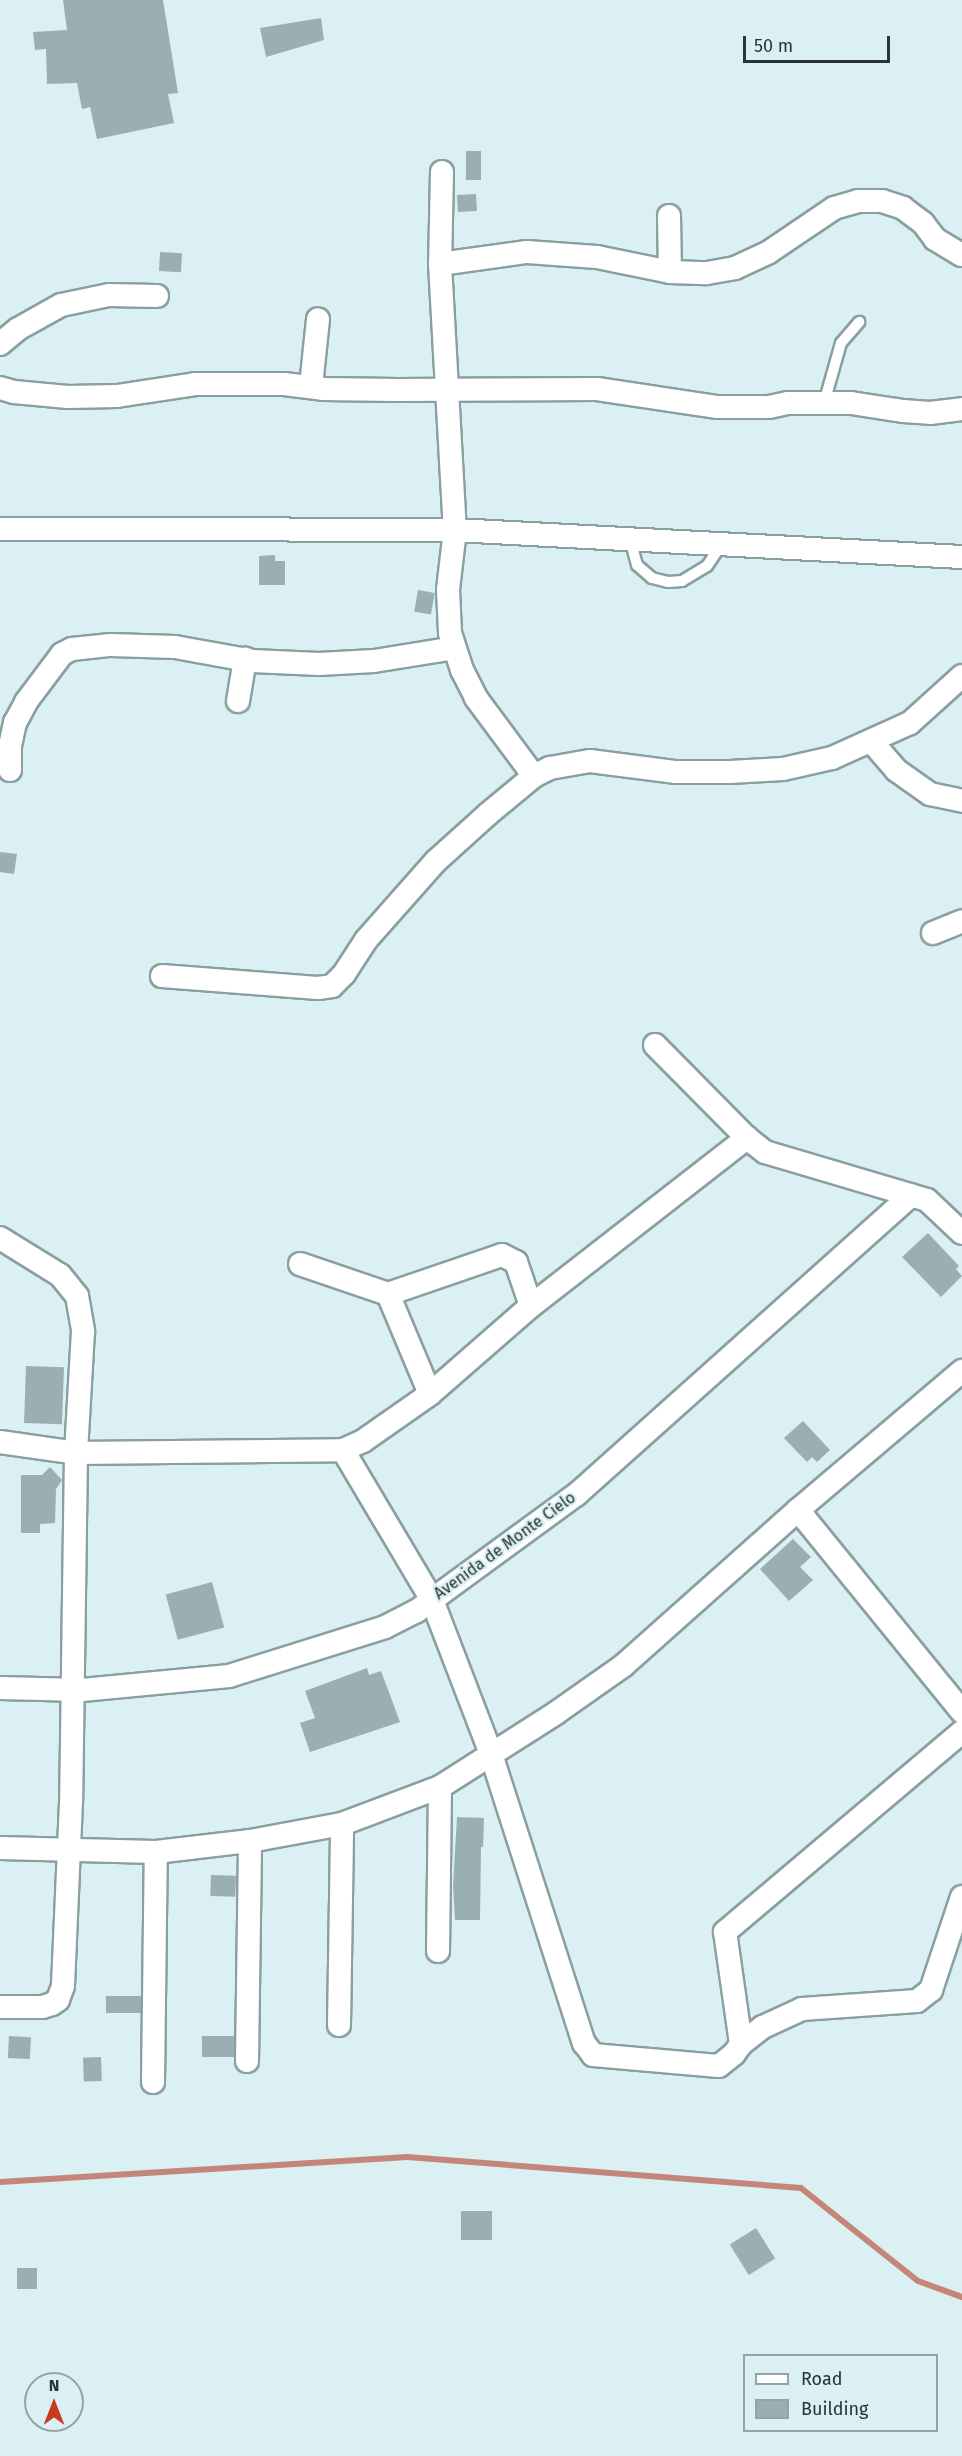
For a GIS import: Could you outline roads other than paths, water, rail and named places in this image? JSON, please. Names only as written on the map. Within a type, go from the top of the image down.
[{"type":"street","points":[[442,172],[440,264],[455,530],[448,590],[454,648],[476,698],[534,776]]},
{"type":"street","points":[[440,264],[527,252],[597,257],[670,272],[707,273],[735,268],[769,252],[834,208],[858,201],[882,201],[903,208],[923,223],[935,239],[962,255]]},
{"type":"street","points":[[669,216],[670,272]]},
{"type":"street","points":[[0,344],[18,329],[61,305],[109,295],[157,296]]},
{"type":"street","points":[[311,386],[318,320]]},
{"type":"street","points":[[0,388],[42,396],[88,397],[117,396],[195,384],[311,386],[323,389],[597,389],[718,407],[769,407],[788,402],[851,402],[930,413],[962,409]]},
{"type":"street","points":[[0,529],[455,530],[962,557]]},
{"type":"street","points":[[10,770],[10,746],[15,723],[26,702],[62,654],[72,649],[111,645],[175,647],[244,659],[319,664],[374,661],[454,648]]},
{"type":"street","points":[[238,701],[244,659]]},
{"type":"street","points":[[162,975],[318,988],[332,986],[344,974],[366,940],[436,861],[534,776],[561,765],[590,761],[676,772],[783,769],[832,758],[872,742],[909,723],[962,676]]},
{"type":"street","points":[[872,742],[896,770],[930,794],[962,801]]},
{"type":"street","points":[[933,933],[962,921]]},
{"type":"street","points":[[655,1045],[747,1138],[765,1152],[927,1200],[962,1233]]},
{"type":"street","points":[[0,1442],[76,1453],[343,1450],[363,1441],[430,1394],[531,1306],[747,1138]]},
{"type":"street","name":"Avenida de Monte Cielo","points":[[0,1688],[71,1690],[230,1676],[385,1627],[432,1600],[577,1494],[911,1194]]},
{"type":"street","points":[[0,1238],[60,1275],[77,1296],[83,1331],[76,1453],[69,1850],[62,1993],[58,2000],[42,2007],[0,2007]]},
{"type":"street","points":[[300,1264],[388,1294],[502,1255],[516,1263],[531,1306]]},
{"type":"street","points":[[388,1294],[430,1394]]},
{"type":"street","points":[[0,1848],[156,1852],[250,1841],[342,1824],[441,1787],[556,1713],[624,1665],[798,1510],[962,1371]]},
{"type":"street","points":[[343,1450],[432,1600],[491,1754],[584,2043],[593,2055],[719,2066],[734,2055],[741,2044],[763,2027],[802,2009],[918,2001],[931,1990],[962,1897]]},
{"type":"street","points":[[798,1510],[962,1712]]},
{"type":"street","points":[[741,2044],[725,1932],[962,1731]]},
{"type":"street","points":[[438,1951],[441,1787]]},
{"type":"street","points":[[339,2025],[342,1824]]},
{"type":"street","points":[[247,2061],[250,1841]]},
{"type":"street","points":[[153,2082],[156,1852]]},
{"type":"lane","points":[[824,402],[841,343],[859,322]]},
{"type":"lane","points":[[629,539],[637,565],[652,578],[668,582],[682,581],[707,566],[722,544]]},
{"type":"waterway","points":[[0,2182],[407,2157],[801,2188],[918,2281],[962,2297]]}]
